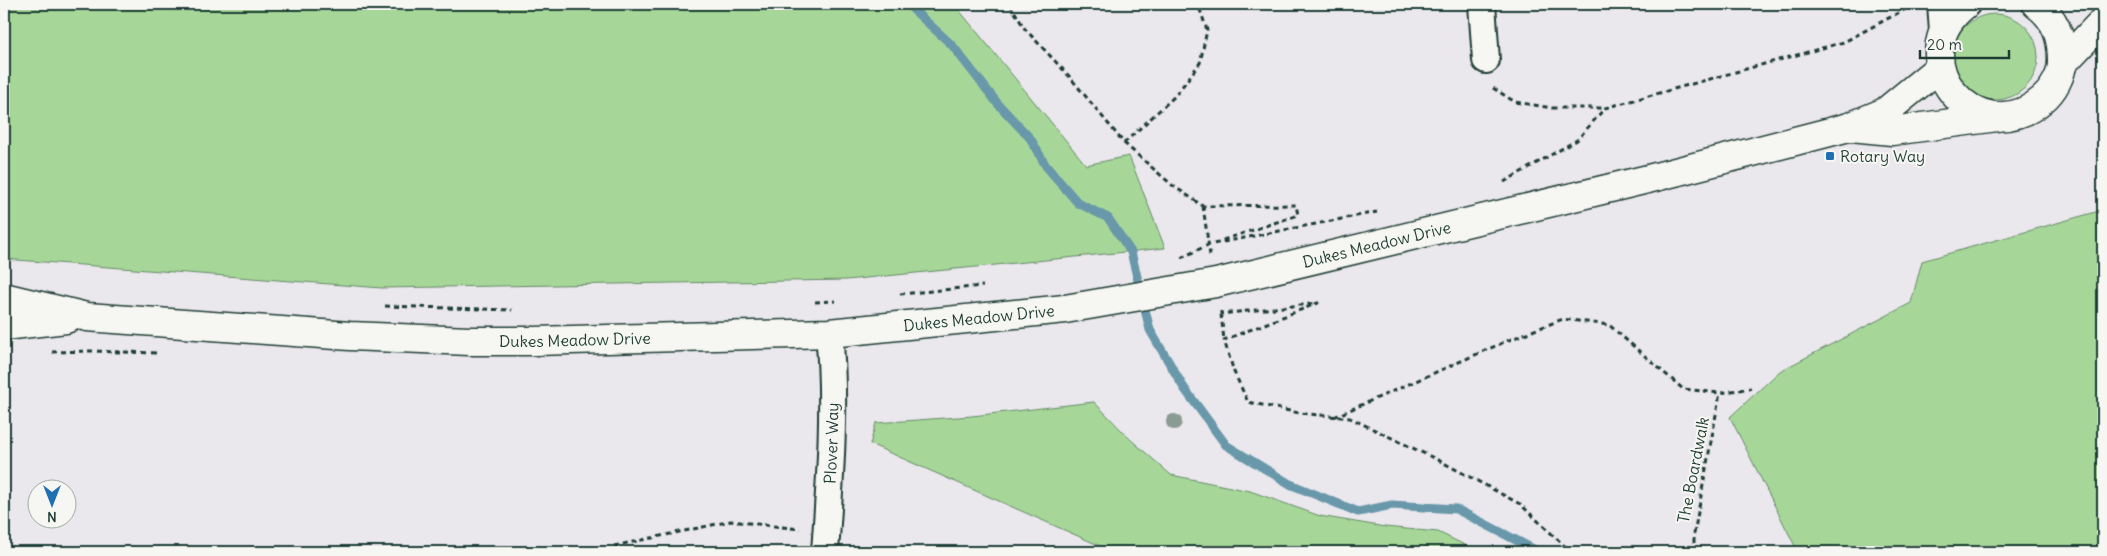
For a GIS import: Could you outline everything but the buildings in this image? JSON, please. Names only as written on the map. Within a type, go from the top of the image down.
[{"type":"street","points":[[1482,4],[1486,60]]},
{"type":"street","points":[[1941,4],[1943,31],[1939,48],[1940,67],[1947,86],[1961,102],[1980,113],[2000,117]]},
{"type":"street","points":[[1943,31],[1954,13],[1966,4]]},
{"type":"street","points":[[2036,4],[2046,11],[2056,26],[2062,45],[2062,64]]},
{"type":"street","points":[[2062,64],[2103,22]]},
{"type":"street","name":"Dukes Meadow Drive","points":[[1849,126],[1892,132],[2018,114],[2034,107],[2048,95],[2057,80],[2062,64]]},
{"type":"street","name":"Dukes Meadow Drive","points":[[4,297],[88,317],[350,336],[470,341],[829,333],[1065,309],[1213,284],[1648,180],[1849,126],[1885,112],[1940,67]]},
{"type":"street","name":"Dukes Meadow Drive","points":[[4,326],[88,317]]},
{"type":"street","name":"Plover Way","points":[[825,542],[830,488],[832,358],[829,333]]},
{"type":"path","points":[[1010,4],[1025,28],[1069,76],[1124,143],[1172,185],[1203,206],[1296,205],[1298,215],[1208,245],[1177,260]]},
{"type":"path","points":[[1124,143],[1175,96],[1200,63],[1207,30],[1198,4]]},
{"type":"path","points":[[1486,60],[1491,86],[1515,102],[1552,108],[1605,108],[1844,42],[1914,4]]},
{"type":"path","points":[[1498,185],[1577,140],[1605,108]]},
{"type":"path","points":[[1203,206],[1213,284],[1221,314],[1224,340],[1234,372],[1248,402],[1299,413],[1350,418],[1359,422],[1442,462],[1520,504],[1571,552]]},
{"type":"path","points":[[1208,245],[1383,211]]},
{"type":"path","points":[[897,294],[991,285]]},
{"type":"path","points":[[813,302],[841,300]]},
{"type":"path","points":[[1221,314],[1318,303],[1224,340]]},
{"type":"path","points":[[384,306],[521,310]]},
{"type":"path","points":[[1334,417],[1509,340],[1563,319],[1609,325],[1682,389],[1720,393],[1751,388]]},
{"type":"path","name":"The Boardwalk","points":[[1694,552],[1694,534],[1720,393]]},
{"type":"path","points":[[614,546],[731,521],[825,542]]},
{"type":"green space","points":[[4,4],[954,4],[1086,165],[1129,156],[1165,248],[846,280],[382,288],[4,259]]},
{"type":"green space","points":[[1995,14],[2019,21],[2031,33],[2038,57],[2031,81],[2019,93],[1995,100],[1971,93],[1959,81],[1952,57],[1959,33],[1971,21]]},
{"type":"green space","points":[[2103,210],[2103,552],[1798,552],[1730,417],[1780,371],[1911,303],[1922,261]]},
{"type":"green space","points":[[1094,402],[1130,439],[1171,475],[1250,491],[1320,516],[1385,527],[1438,532],[1479,552],[1114,552],[870,444],[876,423],[972,416]]},
{"type":"waterway","points":[[907,4],[952,45],[998,104],[1030,138],[1046,166],[1078,203],[1108,218],[1131,252],[1150,330],[1184,388],[1226,445],[1290,484],[1358,512],[1392,505],[1456,509],[1539,552]]},
{"type":"place","name":"Rotary Way","points":[[1830,156]]}]
